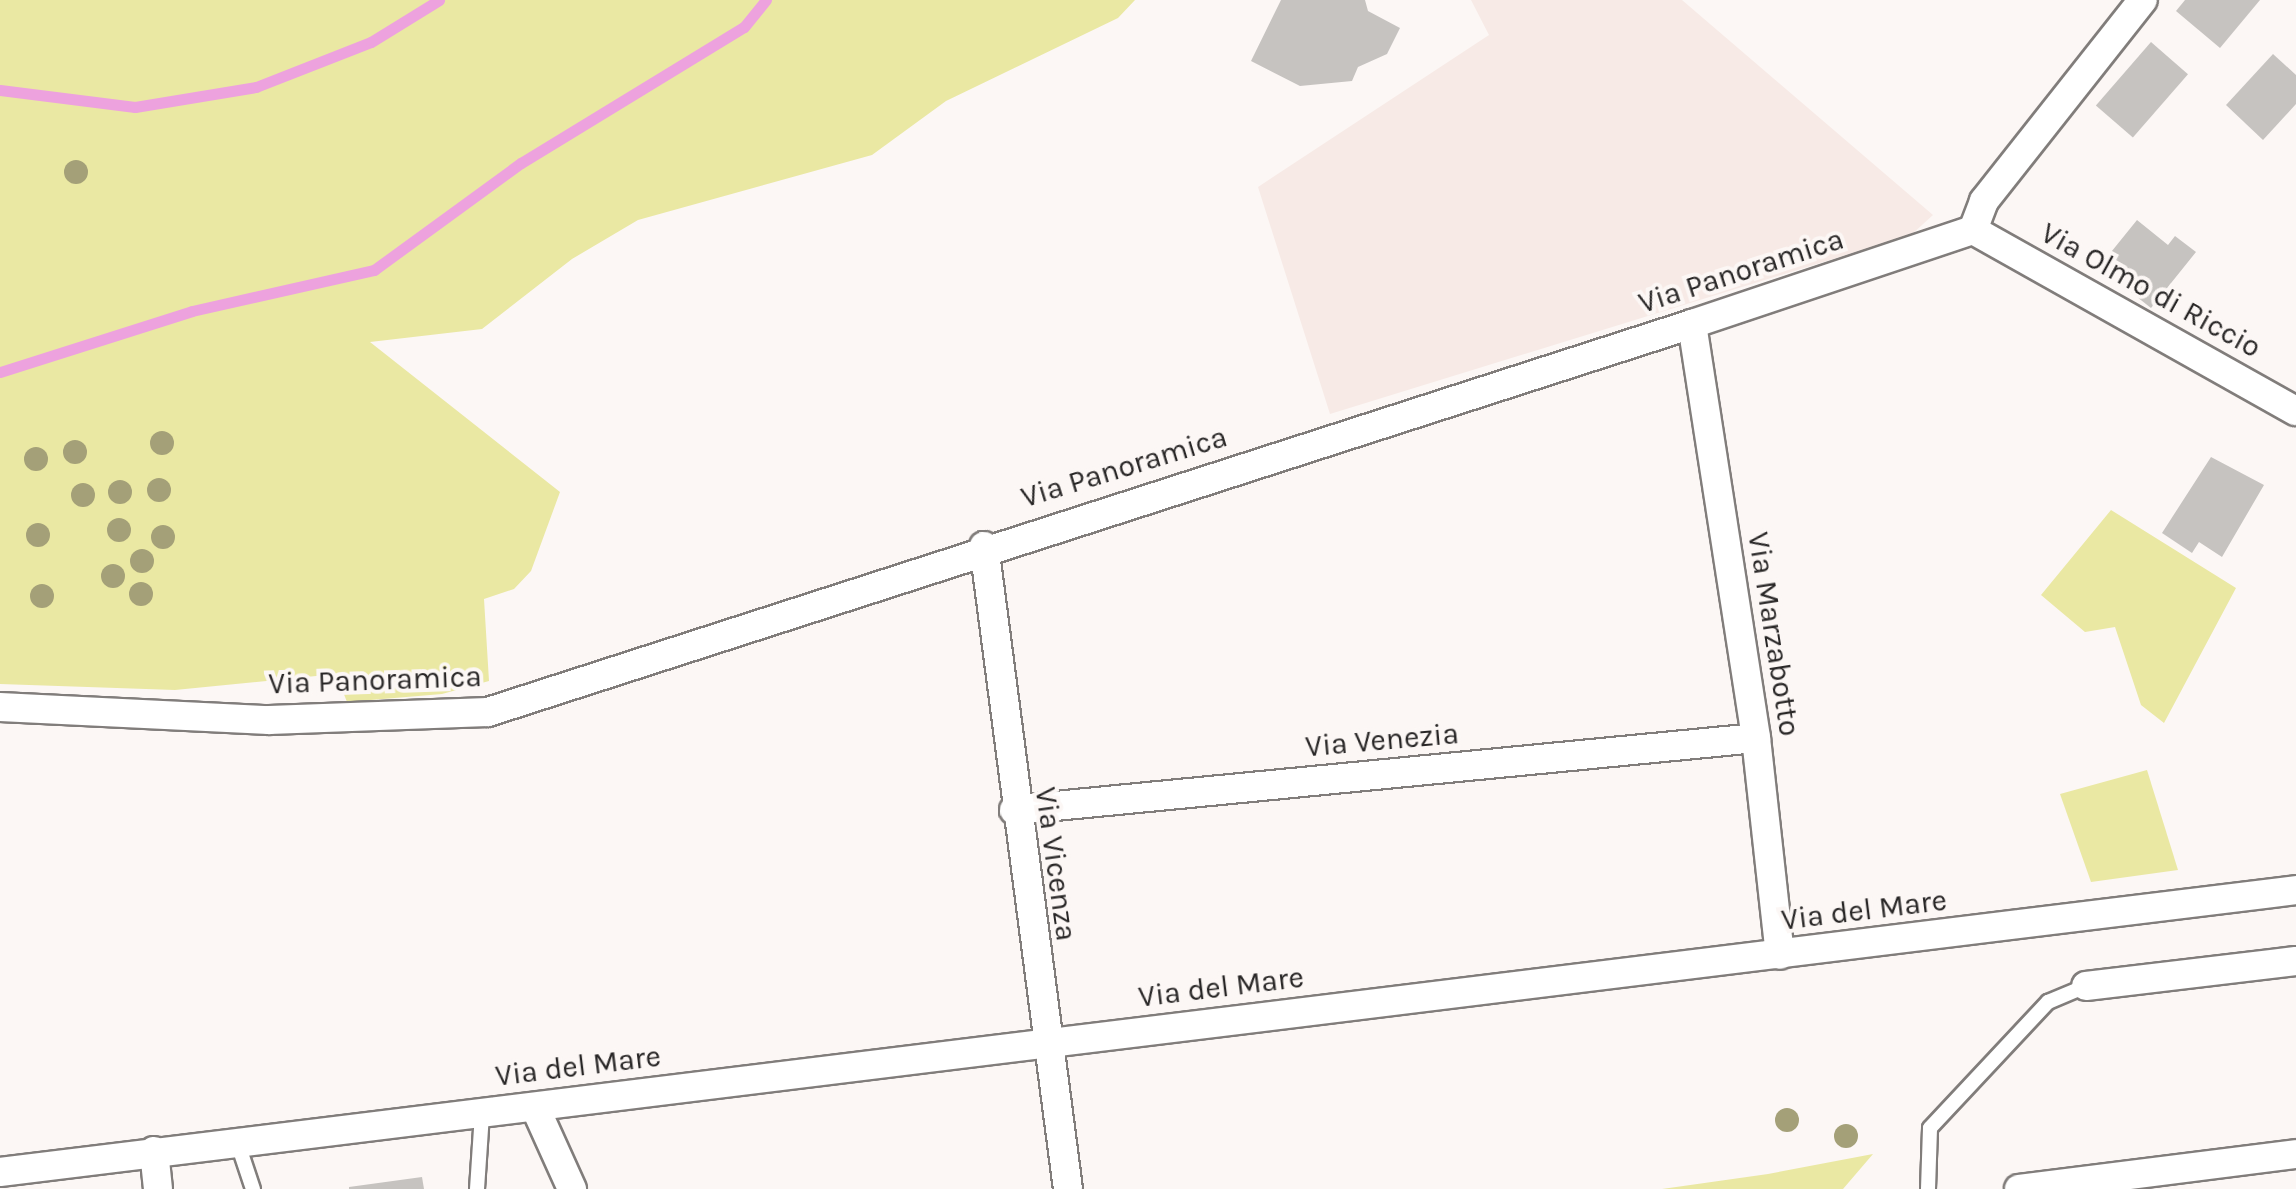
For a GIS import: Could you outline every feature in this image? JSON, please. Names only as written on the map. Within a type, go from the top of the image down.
[{"type":"street","points":[[1973,230],[1984,201],[2143,0]]},
{"type":"street","name":"Via Panoramica","points":[[0,707],[269,720],[488,712],[566,692],[984,546],[1692,324],[1973,230]]},
{"type":"street","name":"Via Olmo di Riccio","points":[[1973,230],[2296,411]]},
{"type":"street","name":"Via Marzabotto","points":[[1692,324],[1756,738],[1780,955]]},
{"type":"street","name":"Via Vicenza","points":[[984,546],[1014,810],[1068,1189]]},
{"type":"street","name":"Via Venezia","points":[[1014,810],[1756,738]]},
{"type":"street","name":"Via del Mare","points":[[0,1172],[1046,1041],[1780,955],[2296,890]]},
{"type":"street","points":[[2086,986],[2296,961]]},
{"type":"street","points":[[535,1107],[572,1189]]},
{"type":"street","points":[[154,1151],[158,1189]]},
{"type":"street","points":[[2019,1189],[2296,1154]]},
{"type":"lane","points":[[1928,1189],[1930,1128],[2048,1002],[2086,986]]},
{"type":"lane","points":[[477,1189],[482,1113]]},
{"type":"lane","points":[[237,1141],[253,1189]]},
{"type":"shaded area","points":[[0,0],[1135,0],[1118,18],[946,101],[872,155],[638,220],[572,259],[482,329],[370,342],[560,492],[531,571],[514,589],[484,599],[489,681],[442,694],[347,702],[336,674],[175,690],[0,684]]},
{"type":"shaded area","points":[[1471,0],[1682,0],[1933,215],[1911,235],[1330,414],[1258,187],[1489,35]]},
{"type":"shaded area","points":[[2111,510],[2236,588],[2164,723],[2141,705],[2115,627],[2085,632],[2041,595]]},
{"type":"shaded area","points":[[2147,770],[2178,870],[2091,882],[2060,794]]},
{"type":"shaded area","points":[[1873,1154],[1843,1189],[1662,1189],[1768,1174]]},
{"type":"building","points":[[1281,0],[1365,0],[1368,11],[1400,28],[1387,54],[1358,67],[1352,81],[1300,86],[1251,61]]},
{"type":"building","points":[[2185,0],[2260,0],[2220,48],[2176,11]]},
{"type":"building","points":[[2151,42],[2188,74],[2133,138],[2096,105]]},
{"type":"building","points":[[2273,54],[2296,75],[2296,104],[2263,140],[2226,105]]},
{"type":"building","points":[[2137,220],[2168,245],[2175,236],[2196,252],[2151,308],[2099,267]]},
{"type":"building","points":[[2211,457],[2264,485],[2222,557],[2199,542],[2192,553],[2162,533]]},
{"type":"building","points":[[422,1177],[424,1189],[349,1189],[349,1187]]},
{"type":"waterway","points":[[0,90],[135,107],[256,87],[371,42],[439,0]]},
{"type":"waterway","points":[[0,372],[192,311],[374,270],[521,163],[744,27],[766,0]]}]
